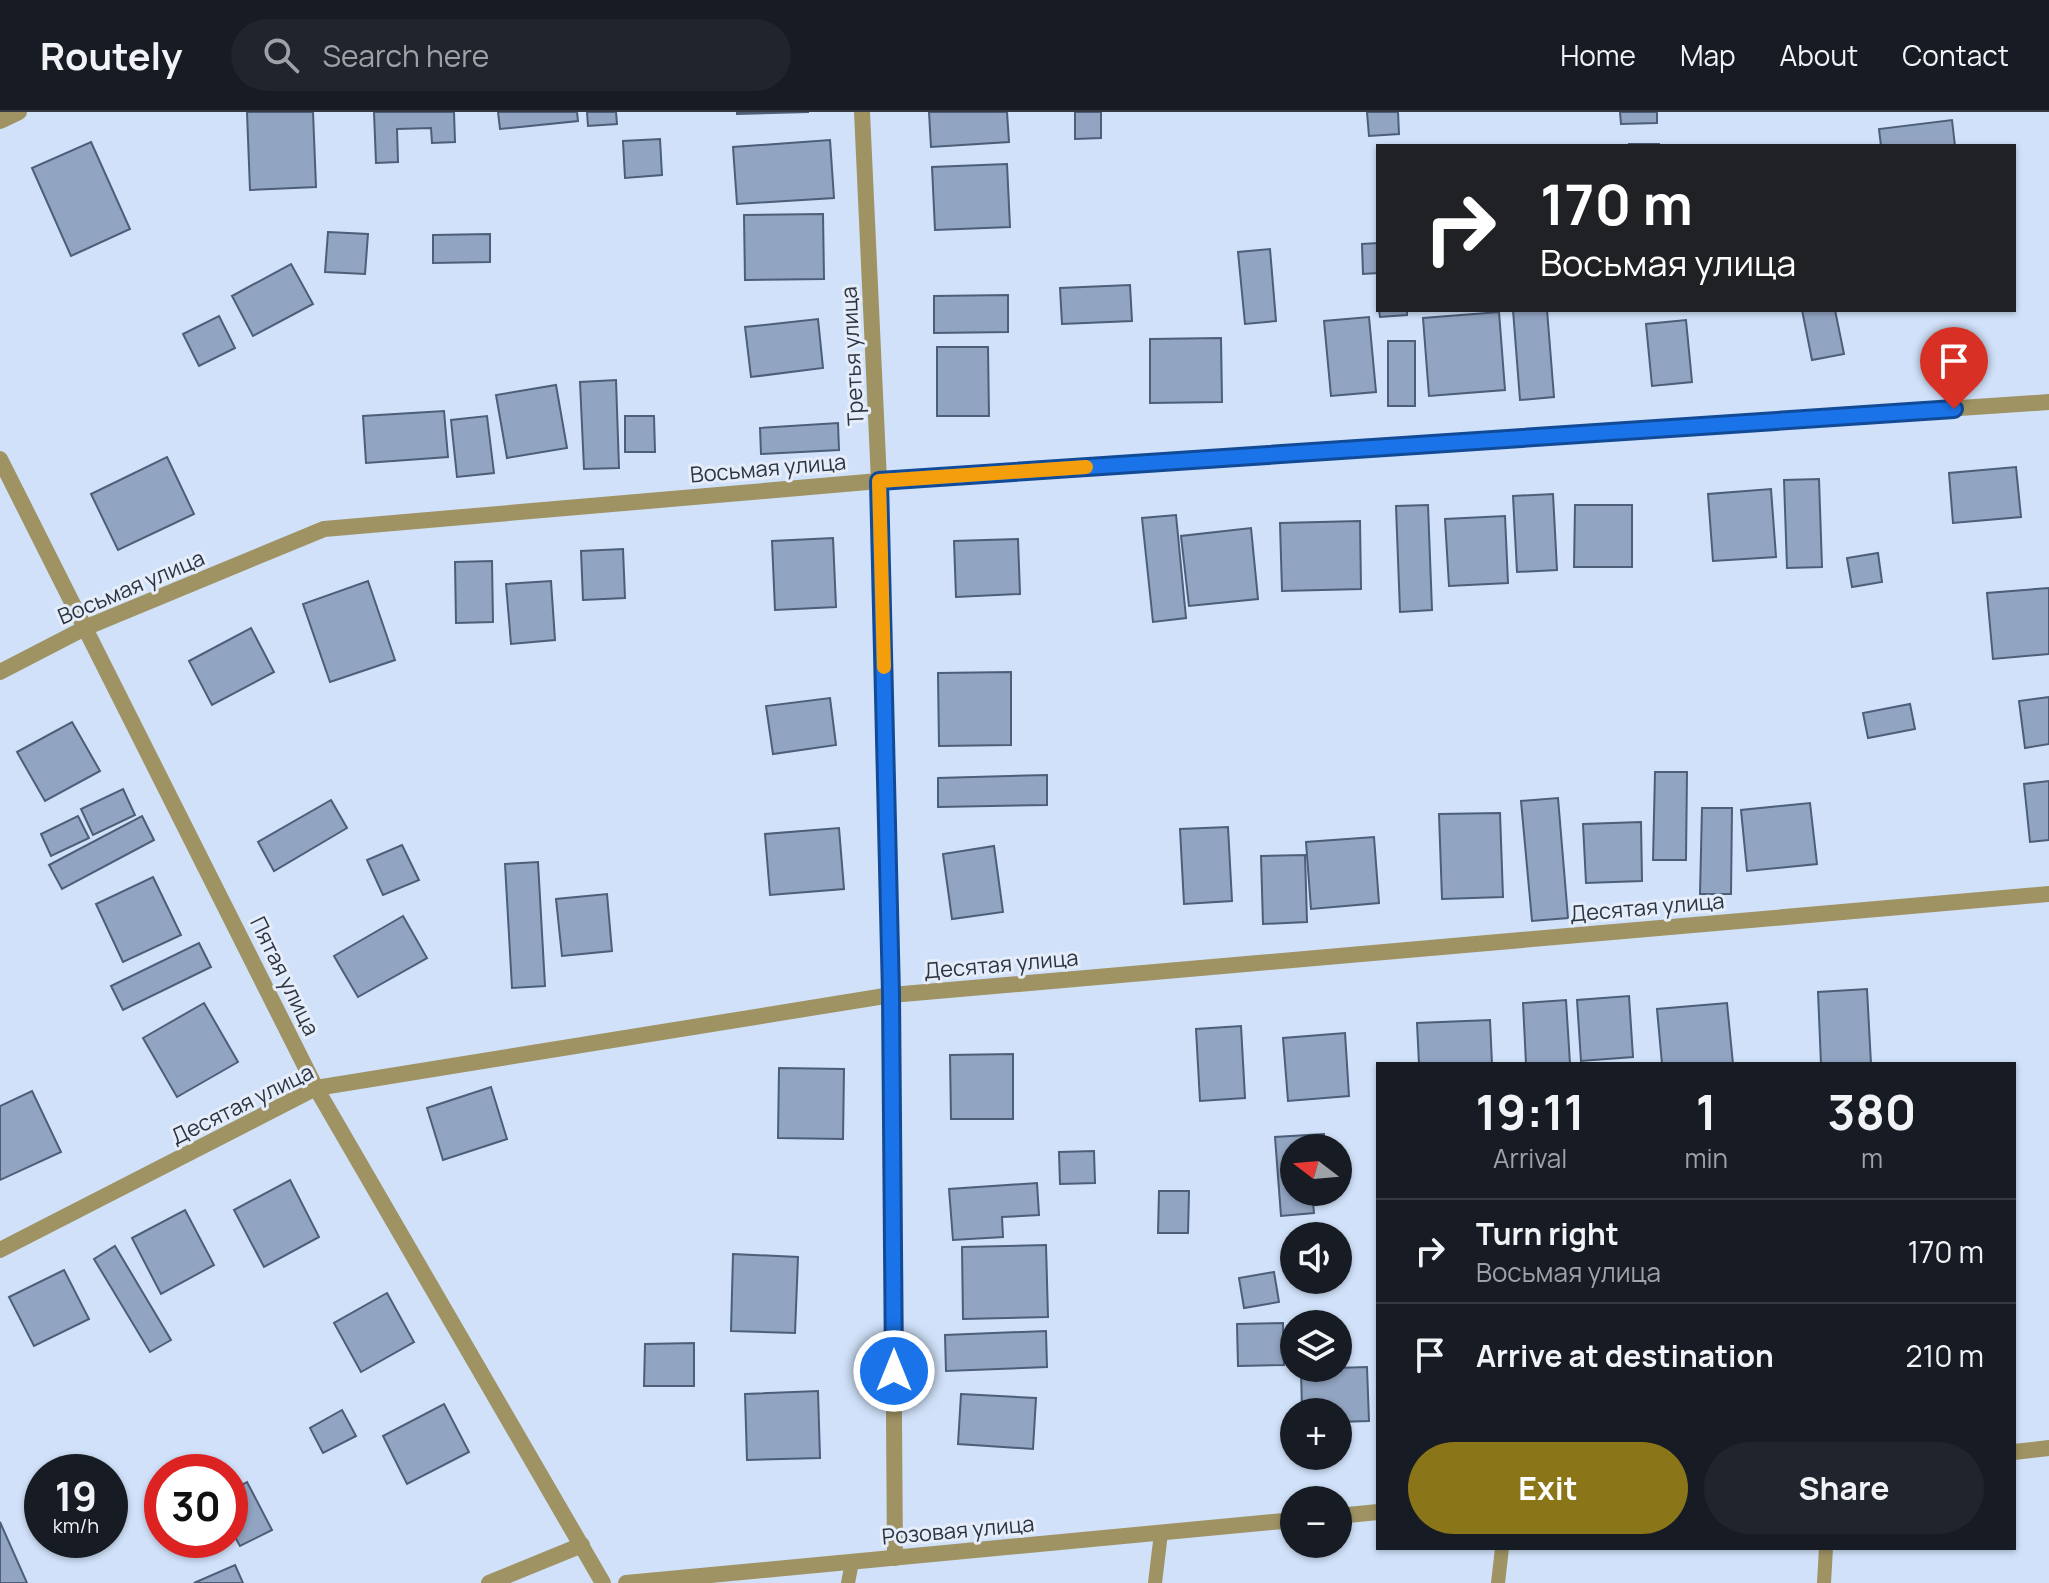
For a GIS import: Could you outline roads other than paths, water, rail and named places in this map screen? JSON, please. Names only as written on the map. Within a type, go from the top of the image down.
[{"type":"street","points":[[0,121],[19,112]]},
{"type":"street","name":"Третья улица","points":[[862,112],[879,481],[891,995],[895,1558]]},
{"type":"street","name":"Восьмая улица","points":[[0,672],[87,627],[324,529],[879,481],[2049,402]]},
{"type":"street","name":"Пятая улица","points":[[0,459],[316,1088],[603,1583]]},
{"type":"street","name":"Десятая улица","points":[[0,1250],[316,1088],[891,995],[2049,894]]},
{"type":"street","points":[[2016,1452],[2049,1448]]},
{"type":"street","points":[[1352,1515],[1376,1512]]},
{"type":"street","name":"Розовая улица","points":[[626,1583],[1280,1521]]},
{"type":"street","points":[[489,1583],[582,1545]]},
{"type":"lane","points":[[1155,1583],[1161,1533]]},
{"type":"lane","points":[[1498,1583],[1502,1550]]},
{"type":"lane","points":[[1824,1583],[1826,1550]]},
{"type":"lane","points":[[848,1583],[852,1562]]}]
